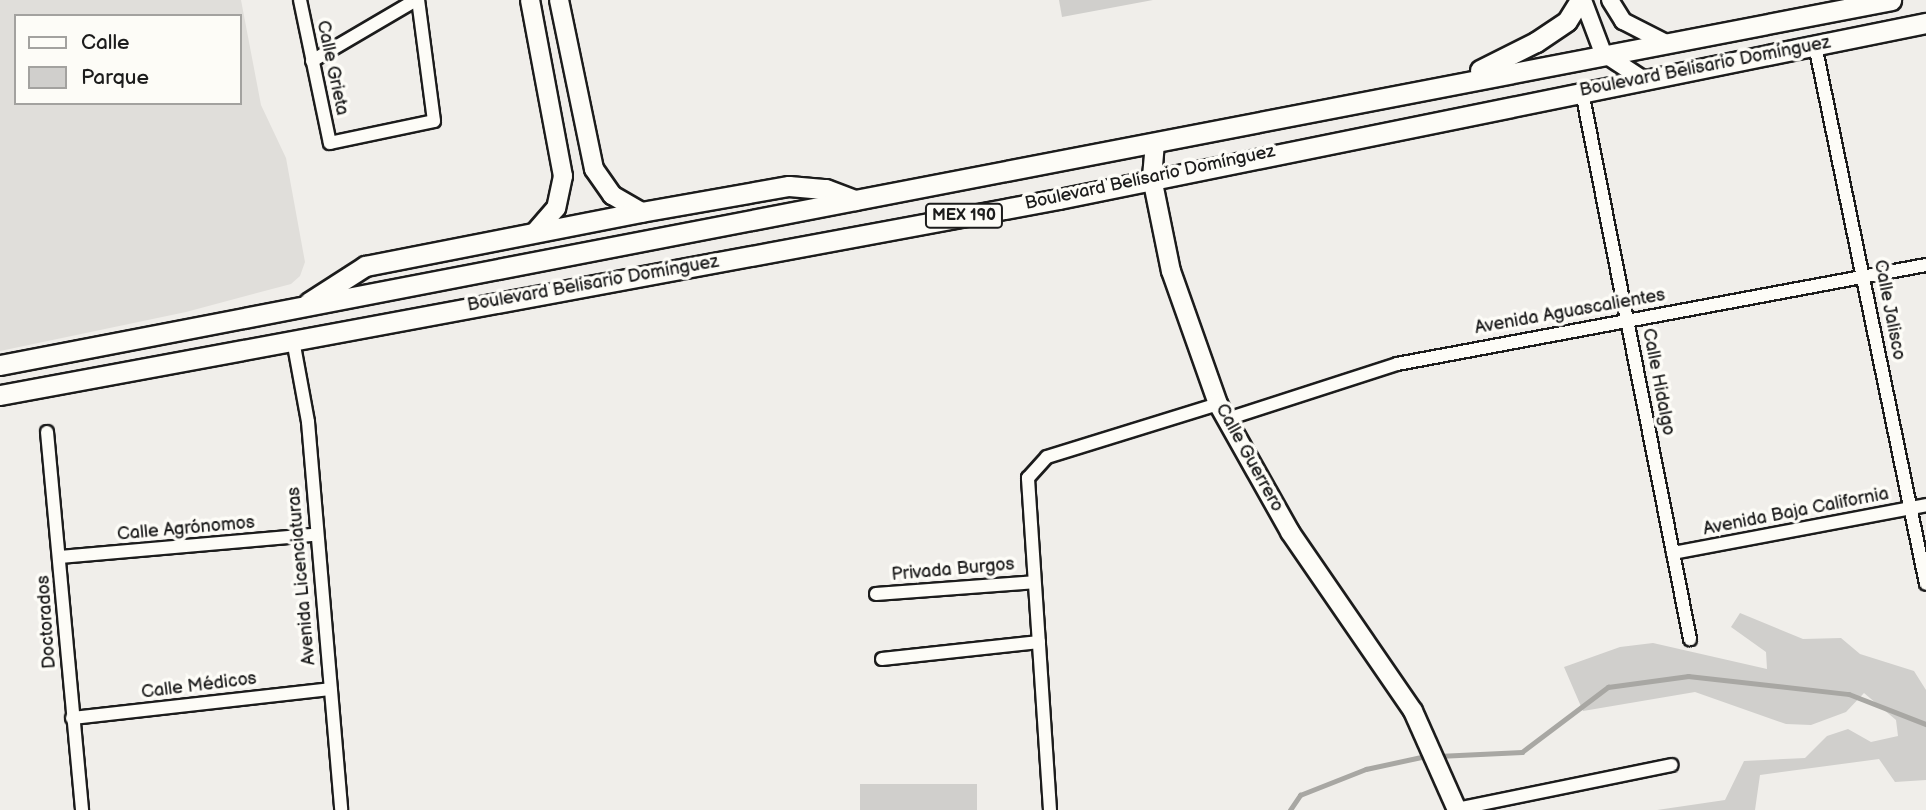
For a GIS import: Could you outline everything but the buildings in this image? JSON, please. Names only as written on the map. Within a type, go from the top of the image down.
[{"type":"main road","points":[[530,0],[563,176],[556,208],[534,233]]},
{"type":"main road","points":[[559,0],[594,169],[611,195],[641,212]]},
{"type":"main road","points":[[1451,83],[1536,42],[1567,21],[1582,0]]},
{"type":"main road","name":"Boulevard Belisario Domínguez","points":[[0,365],[1155,143],[1603,53],[1891,0]]},
{"type":"main road","name":"Boulevard Belisario Domínguez","points":[[0,395],[1152,178],[1926,23]]},
{"type":"main road","name":"Calle Guerrero","points":[[1155,143],[1152,178],[1171,271],[1223,411],[1290,532],[1355,621],[1428,740],[1457,810]]},
{"type":"main road","points":[[300,308],[365,266],[641,212],[789,186],[827,189],[855,201]]},
{"type":"main road","points":[[266,314],[272,342]]},
{"type":"street","name":"Calle Grieta","points":[[300,0],[330,143],[434,121],[417,0]]},
{"type":"street","points":[[312,61],[417,0]]},
{"type":"street","points":[[1582,0],[1603,53],[1644,79]]},
{"type":"street","points":[[1610,0],[1623,21],[1666,43]]},
{"type":"street","name":"Calle Jalisco","points":[[1815,45],[1926,584]]},
{"type":"street","name":"Calle Hidalgo","points":[[1582,92],[1690,639]]},
{"type":"street","name":"Avenida Aguascalientes","points":[[1049,810],[1028,478],[1034,464],[1397,364],[1926,265]]},
{"type":"street","name":"Avenida Licenciaturas","points":[[293,340],[308,422],[314,535],[341,810]]},
{"type":"street","name":"Doctorados","points":[[47,432],[82,810]]},
{"type":"street","name":"Avenida Baja California","points":[[1673,553],[1926,505]]},
{"type":"street","name":"Calle Agrónomos","points":[[60,557],[314,535]]},
{"type":"street","name":"Privada Burgos","points":[[876,594],[1034,582]]},
{"type":"street","points":[[882,659],[1039,642]]},
{"type":"street","name":"Calle Médicos","points":[[72,718],[330,689]]},
{"type":"street","points":[[1457,810],[1672,765]]},
{"type":"shaded area","points":[[0,0],[241,0],[261,105],[286,158],[305,262],[300,276],[291,284],[186,312],[0,351]]},
{"type":"green space","points":[[1059,0],[1153,0],[1062,17]]},
{"type":"green space","points":[[1740,613],[1803,639],[1841,638],[1860,654],[1914,671],[1926,690],[1926,780],[1895,782],[1879,759],[1760,775],[1755,810],[1657,810],[1725,800],[1744,761],[1805,758],[1827,736],[1848,729],[1871,742],[1898,736],[1896,720],[1864,693],[1846,712],[1811,725],[1786,724],[1695,692],[1583,711],[1564,667],[1620,647],[1653,643],[1767,669],[1766,652],[1731,627]]},
{"type":"green space","points":[[860,784],[977,784],[977,810],[860,810]]},
{"type":"waterway","points":[[1438,756],[1522,752],[1608,687],[1688,676],[1849,694],[1926,724]]},
{"type":"waterway","points":[[1290,810],[1300,795],[1366,769],[1426,756]]}]
